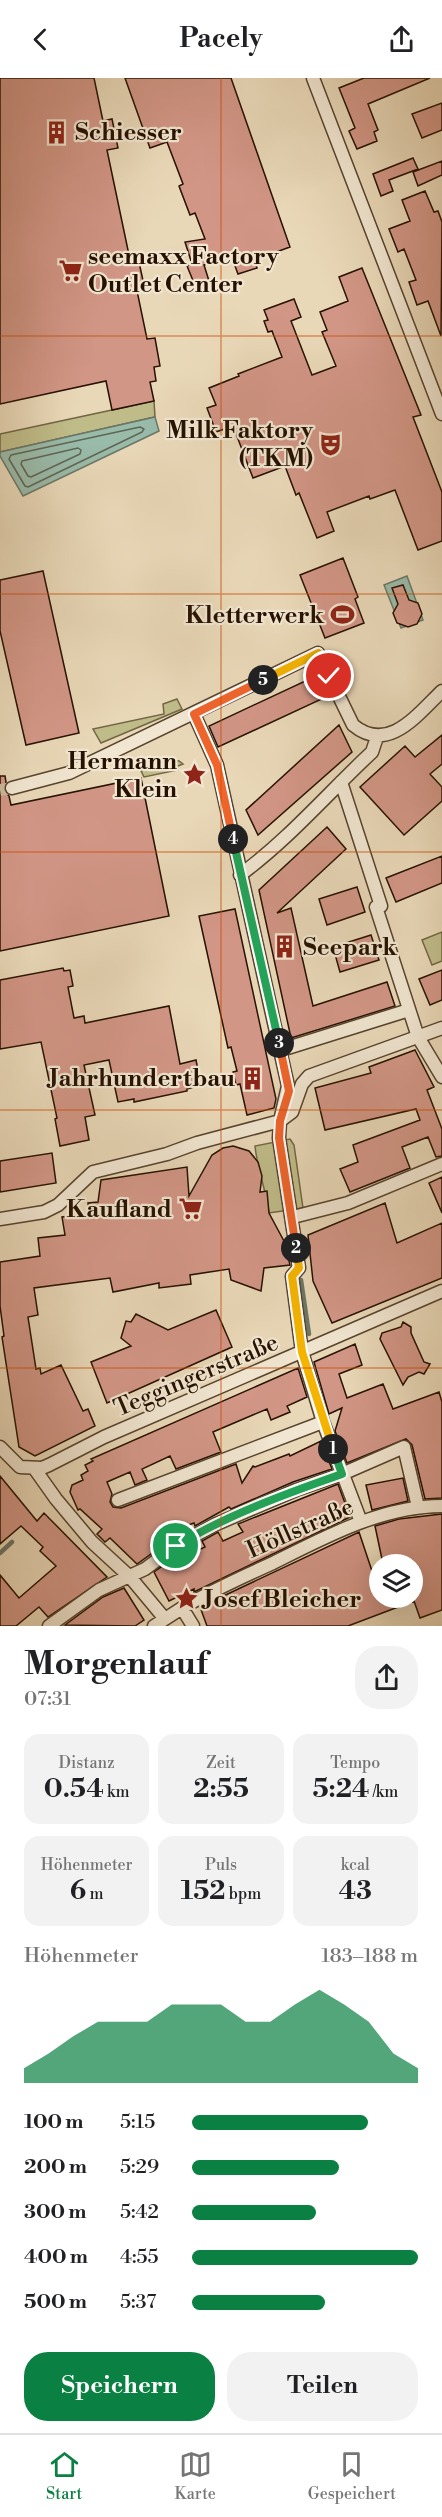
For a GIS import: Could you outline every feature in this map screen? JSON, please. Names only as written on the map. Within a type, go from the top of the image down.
[{"type":"street","points":[[313,78],[442,414]]},
{"type":"street","points":[[12,788],[69,773],[318,653],[353,725],[363,734],[377,737],[392,734],[442,692]]},
{"type":"street","points":[[194,714],[217,765],[289,1091],[280,1121],[281,1149],[299,1268],[292,1276],[302,1352],[323,1422],[361,1522]]},
{"type":"street","points":[[240,875],[300,825],[372,752],[377,737]]},
{"type":"street","points":[[341,782],[381,906],[376,907],[418,1037],[442,1077]]},
{"type":"street","points":[[280,1050],[409,1010]]},
{"type":"street","points":[[0,1219],[44,1212],[58,1205],[93,1172],[167,1154],[204,1141],[280,1121],[292,1112],[302,1084],[309,1076],[442,1028]]},
{"type":"street","points":[[293,1217],[348,1203],[442,1164]]},
{"type":"street","name":"Teggingerstraße","points":[[34,1468],[42,1468],[59,1461],[104,1437],[442,1291]]},
{"type":"street","points":[[118,1500],[323,1422]]},
{"type":"street","points":[[0,1447],[20,1467],[34,1468],[56,1499],[92,1542],[130,1577],[165,1618]]},
{"type":"street","points":[[49,1626],[99,1590],[145,1569],[176,1546],[214,1525],[404,1447],[418,1507]]},
{"type":"street","name":"Höllstraße","points":[[154,1626],[182,1608],[263,1567],[361,1522],[418,1507],[442,1506]]},
{"type":"street","points":[[182,1608],[193,1626]]},
{"type":"shaded area","points":[[154,401],[155,417],[0,452],[0,434]]},
{"type":"shaded area","points":[[177,699],[182,709],[101,743],[93,729],[164,714],[163,704]]},
{"type":"shaded area","points":[[169,760],[183,764],[178,766],[178,770],[144,777],[141,771]]},
{"type":"shaded area","points":[[442,932],[442,961],[432,965],[422,940]]},
{"type":"shaded area","points":[[290,1139],[294,1145],[303,1208],[269,1213],[255,1146]]},
{"type":"water","points":[[155,417],[159,431],[23,496],[0,456],[0,452]]},
{"type":"water","points":[[407,576],[423,620],[401,628],[384,585]]},
{"type":"building","name":"seemaxx Factory Outlet Center","points":[[0,78],[94,78],[103,121],[112,119],[118,148],[107,150],[129,255],[137,253],[144,285],[136,286],[147,339],[155,338],[160,366],[154,367],[156,381],[150,382],[154,401],[112,410],[106,381],[0,404]]},
{"type":"building","points":[[125,78],[231,78],[290,247],[254,260],[257,268],[238,274],[231,255],[204,265],[210,284],[199,288],[196,282],[194,283],[187,266],[192,264],[185,242],[205,239],[195,213],[190,215],[179,186],[183,184],[167,142],[150,148]]},
{"type":"building","points":[[364,78],[430,78],[368,104],[378,130],[374,132],[377,141],[357,149],[349,131],[355,128],[339,88]]},
{"type":"building","points":[[442,103],[442,130],[422,138],[412,114]]},
{"type":"building","points":[[413,158],[418,169],[389,180],[393,191],[381,196],[373,174]]},
{"type":"building","points":[[442,161],[442,175],[418,186],[413,172]]},
{"type":"building","points":[[425,191],[434,212],[438,211],[442,222],[441,336],[428,301],[417,305],[409,282],[416,280],[404,249],[398,252],[389,229],[410,221],[402,200]]},
{"type":"building","name":"Milk Faktory (TKM)","points":[[362,268],[421,415],[413,417],[442,492],[442,541],[418,550],[395,490],[370,499],[369,496],[327,512],[334,531],[317,538],[299,493],[296,495],[285,466],[253,478],[233,426],[216,432],[207,408],[216,405],[209,388],[282,357],[272,331],[268,332],[264,321],[268,320],[264,310],[294,299],[301,317],[291,321],[312,375],[336,366],[322,332],[327,330],[320,312],[348,301],[339,277]]},
{"type":"building","points":[[343,558],[358,597],[355,599],[364,623],[325,638],[300,575]]},
{"type":"building","points":[[43,571],[79,733],[26,745],[0,631],[0,580]]},
{"type":"building","points":[[403,585],[409,600],[418,603],[422,614],[417,624],[408,627],[397,623],[393,613],[398,604],[392,588]]},
{"type":"building","points":[[316,676],[326,697],[218,747],[209,726]]},
{"type":"building","points":[[339,725],[352,752],[258,835],[246,810]]},
{"type":"building","points":[[442,735],[442,764],[430,774],[442,787],[442,801],[404,835],[360,787],[405,746],[415,757]]},
{"type":"building","points":[[0,776],[5,776],[4,790],[9,796],[11,805],[141,778],[169,916],[0,951]]},
{"type":"building","points":[[327,827],[346,849],[277,913],[291,908],[313,1006],[387,982],[395,1006],[291,1038],[259,890]]},
{"type":"building","points":[[442,856],[442,883],[396,902],[386,878]]},
{"type":"building","name":"Seepark","points":[[357,887],[365,912],[327,925],[319,899]]},
{"type":"building","points":[[235,909],[276,1099],[274,1108],[247,1115],[240,1084],[236,1085],[233,1072],[237,1071],[231,1047],[228,1048],[199,916]]},
{"type":"building","name":"Seepark","points":[[371,935],[379,960],[340,972],[333,947]]},
{"type":"building","points":[[63,968],[64,971],[70,970],[73,986],[68,987],[74,1018],[84,1016],[85,1023],[169,1006],[180,1064],[196,1060],[201,1085],[187,1089],[187,1091],[134,1102],[134,1099],[118,1102],[109,1060],[84,1065],[95,1115],[85,1117],[89,1140],[60,1146],[55,1119],[57,1118],[41,1042],[0,1049],[0,980]]},
{"type":"building","points":[[442,970],[442,1000],[430,1005],[419,979]]},
{"type":"building","points":[[415,1050],[434,1087],[427,1090],[442,1129],[442,1156],[436,1157],[428,1137],[402,1147],[410,1168],[350,1192],[340,1169],[358,1162],[353,1145],[420,1120],[416,1109],[325,1130],[315,1088],[371,1073],[369,1067]]},
{"type":"building","points":[[233,1146],[249,1151],[258,1162],[262,1176],[260,1192],[267,1191],[269,1213],[285,1243],[290,1265],[264,1268],[261,1291],[231,1280],[229,1269],[190,1275],[191,1284],[159,1288],[159,1283],[113,1292],[110,1278],[34,1288],[38,1315],[28,1317],[36,1369],[40,1368],[41,1374],[61,1365],[83,1411],[88,1409],[95,1426],[35,1456],[19,1447],[2,1337],[4,1336],[0,1306],[0,1262],[40,1256],[38,1238],[65,1235],[62,1217],[89,1214],[88,1203],[98,1202],[101,1180],[187,1167],[189,1196],[212,1155],[223,1148]]},
{"type":"building","points":[[52,1153],[56,1183],[0,1192],[0,1161]]},
{"type":"building","points":[[442,1177],[442,1213],[429,1183]]},
{"type":"building","points":[[385,1203],[397,1243],[442,1223],[442,1278],[332,1323],[313,1281],[308,1235]]},
{"type":"building","points":[[216,1310],[232,1347],[107,1403],[91,1362],[131,1346],[121,1338],[126,1321],[131,1322],[136,1314],[168,1330]]},
{"type":"building","points":[[403,1322],[411,1327],[411,1333],[424,1362],[430,1364],[424,1374],[419,1372],[408,1377],[403,1385],[380,1339],[382,1333],[401,1327]]},
{"type":"building","points":[[355,1344],[362,1365],[339,1374],[347,1398],[383,1384],[393,1409],[439,1392],[442,1402],[442,1498],[425,1499],[412,1445],[406,1439],[347,1463],[335,1431],[342,1408],[329,1414],[314,1362]]},
{"type":"building","points":[[298,1368],[307,1397],[287,1406],[290,1412],[271,1420],[267,1409],[213,1432],[221,1452],[176,1469],[170,1456],[142,1469],[147,1480],[135,1485],[130,1472],[107,1482],[112,1494],[110,1502],[113,1507],[121,1508],[236,1464],[242,1483],[253,1466],[289,1454],[290,1456],[321,1441],[332,1469],[293,1482],[231,1509],[229,1507],[195,1526],[194,1523],[166,1533],[169,1541],[137,1564],[110,1538],[105,1542],[97,1534],[102,1529],[80,1509],[78,1510],[70,1492],[72,1485],[83,1480],[81,1475],[88,1471],[85,1465],[93,1461],[91,1459]]},
{"type":"building","points":[[0,1476],[37,1521],[44,1513],[107,1577],[48,1617],[39,1607],[16,1626],[0,1626],[0,1575],[19,1598],[56,1566],[40,1551],[43,1547],[21,1526],[0,1544]]},
{"type":"building","points":[[403,1478],[408,1501],[372,1510],[366,1485]]},
{"type":"building","points":[[338,1484],[350,1517],[194,1592],[194,1589],[169,1601],[154,1572],[178,1555],[182,1553],[184,1557],[205,1547],[202,1541],[218,1532],[223,1541],[243,1532],[238,1524]]},
{"type":"building","points":[[442,1514],[442,1610],[420,1618],[416,1608],[423,1608],[423,1554],[381,1554],[375,1526],[399,1519]]},
{"type":"building","points":[[359,1532],[369,1562],[369,1608],[396,1608],[348,1626],[207,1626],[200,1607]]},
{"type":"building","points":[[124,1588],[144,1620],[135,1626],[65,1625],[103,1597]]},
{"type":"waterway","points":[[301,1280],[309,1334]]},
{"type":"waterway","points":[[0,1553],[12,1542]]},
{"type":"tunnel","points":[[0,790],[12,788]]},
{"type":"place","name":"Schiesser","points":[[57,132]]},
{"type":"place","name":"seemaxx Factory Outlet Center","points":[[70,270]]},
{"type":"place","name":"Milk Faktory (TKM)","points":[[331,444]]},
{"type":"place","name":"Kletterwerk","points":[[342,615]]},
{"type":"place","name":"Hermann Klein","points":[[195,775]]},
{"type":"place","name":"Seepark","points":[[285,947]]},
{"type":"place","name":"Jahrhundertbau","points":[[253,1078]]},
{"type":"place","name":"Kaufland","points":[[190,1209]]},
{"type":"place","name":"Josef Bleicher","points":[[186,1599]]},
{"type":"route","points":[[176,1546],[214,1525],[296,1490],[342,1474],[323,1422],[302,1352],[292,1276],[299,1268],[293,1217],[279,1138],[280,1121],[289,1091],[217,765],[194,714],[318,653],[329,676]]}]
